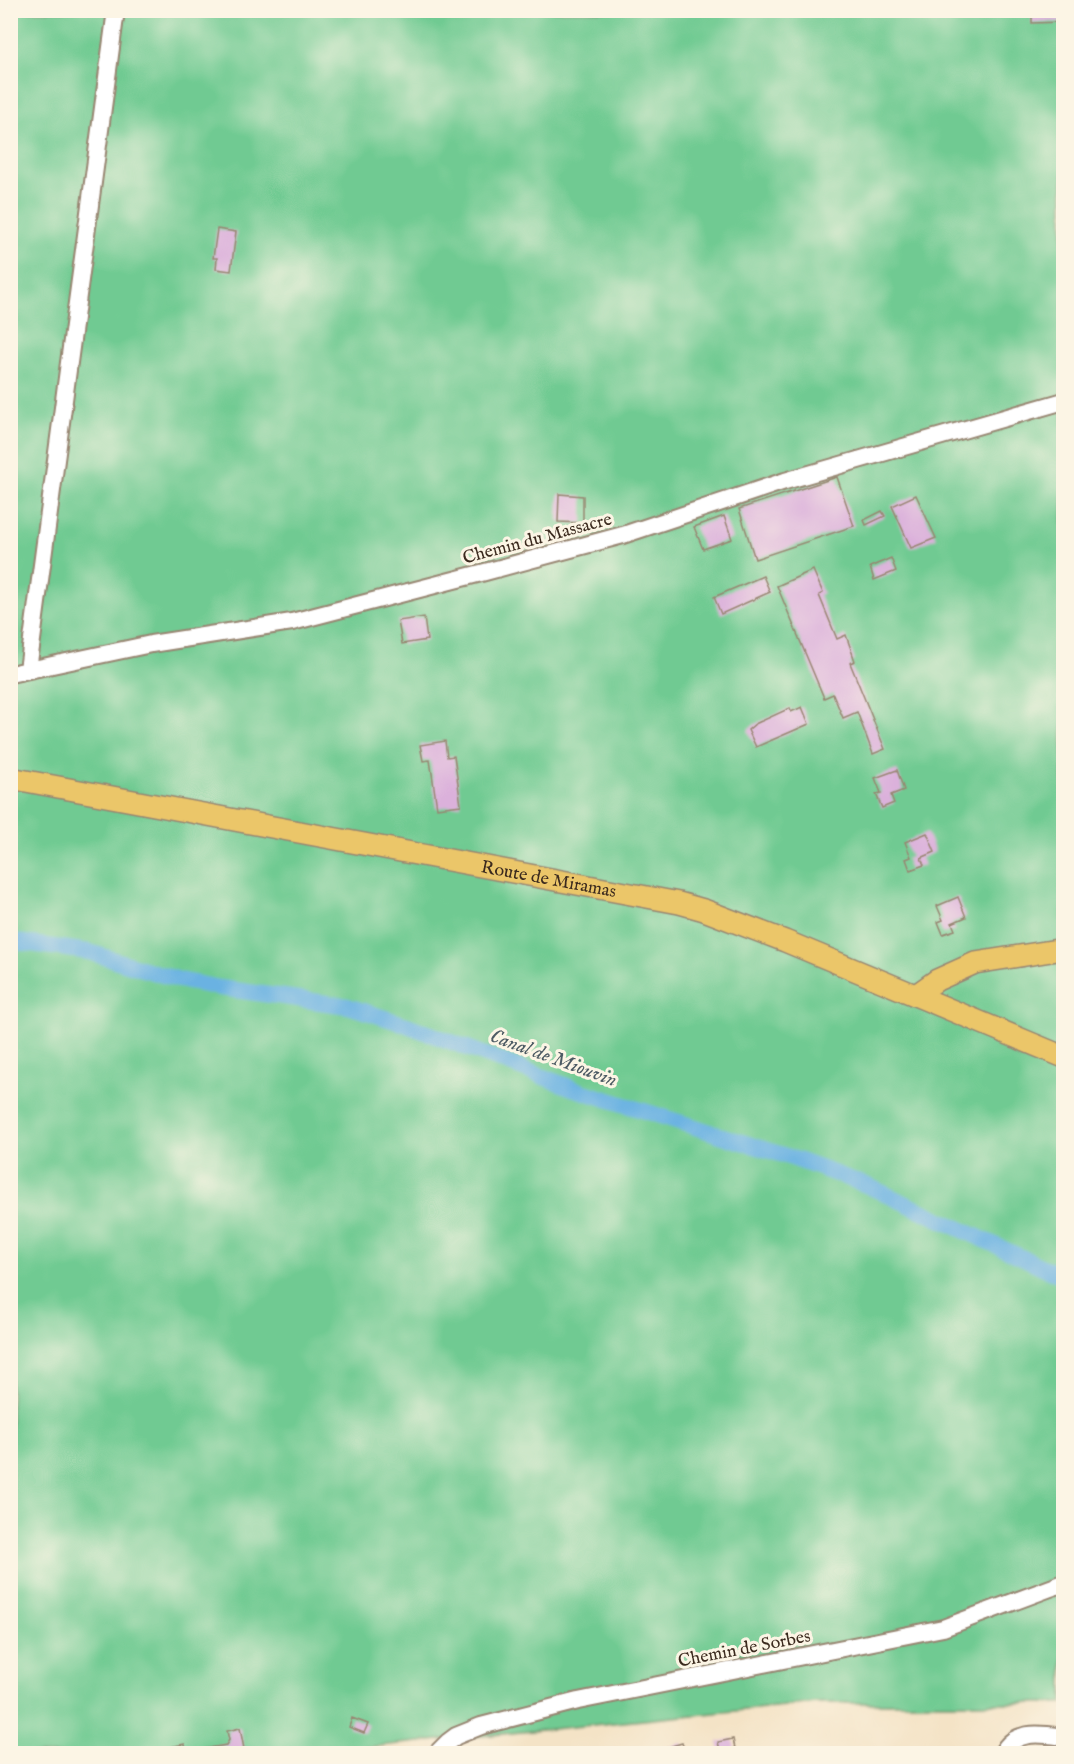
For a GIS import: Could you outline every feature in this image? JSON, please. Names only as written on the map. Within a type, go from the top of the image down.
[{"type":"main road","name":"Route de Miramas","points":[[10,778],[679,903],[754,929],[1064,1057]]},
{"type":"main road","points":[[916,995],[936,980],[975,963],[1064,949]]},
{"type":"street","points":[[28,670],[116,10]]},
{"type":"street","name":"Chemin du Massacre","points":[[10,674],[151,644],[292,622],[623,536],[785,481],[1064,401]]},
{"type":"street","name":"Chemin de Sorbes","points":[[436,1754],[456,1736],[491,1723],[578,1701],[943,1628],[1064,1583]]},
{"type":"street","points":[[1002,1754],[1007,1745],[1024,1735],[1064,1737]]},
{"type":"green space","points":[[11,11],[1063,11],[1063,1703],[816,1703],[297,1754],[11,1754]]},
{"type":"building","points":[[1032,10],[1064,10],[1064,22],[1032,23]]},
{"type":"building","points":[[217,229],[236,232],[231,271],[216,269],[217,258],[213,258]]},
{"type":"building","points":[[837,477],[854,526],[755,559],[739,509]]},
{"type":"building","points":[[559,494],[583,496],[583,523],[558,522]]},
{"type":"building","points":[[916,495],[936,538],[911,548],[892,506]]},
{"type":"building","points":[[882,511],[885,516],[866,525],[864,520]]},
{"type":"building","points":[[724,516],[732,539],[703,549],[694,527]]},
{"type":"building","points":[[891,558],[896,571],[874,580],[870,567]]},
{"type":"building","points":[[813,570],[823,593],[819,595],[837,639],[846,635],[855,661],[850,663],[885,749],[873,754],[857,712],[843,718],[833,694],[824,698],[777,586]]},
{"type":"building","points":[[763,576],[770,592],[721,614],[714,597]]},
{"type":"building","points":[[424,617],[427,640],[402,644],[398,621]]},
{"type":"building","points":[[802,707],[809,724],[756,747],[748,730],[755,724],[790,708],[791,712]]},
{"type":"building","points":[[445,741],[447,757],[454,756],[461,805],[437,808],[430,760],[423,761],[420,745]]},
{"type":"building","points":[[897,770],[904,790],[891,795],[894,803],[882,808],[876,794],[881,793],[875,778]]},
{"type":"building","points":[[927,833],[935,852],[921,858],[924,865],[910,870],[906,859],[911,857],[905,842]]},
{"type":"building","points":[[958,897],[966,917],[952,923],[955,930],[943,934],[938,922],[943,920],[937,906]]},
{"type":"building","points":[[352,1718],[368,1724],[364,1733],[349,1727]]},
{"type":"building","points":[[240,1728],[245,1754],[197,1754],[197,1752],[204,1751],[203,1749],[226,1745],[229,1740],[227,1731]]},
{"type":"building","points":[[733,1739],[736,1753],[721,1754],[718,1742]]},
{"type":"building","points":[[682,1743],[685,1751],[679,1754],[664,1754],[662,1749]]},
{"type":"building","points":[[185,1744],[186,1754],[170,1754],[169,1747]]},
{"type":"waterway","name":"Canal de Miouvin","points":[[10,941],[89,952],[179,980],[220,988],[348,1006],[407,1025],[575,1089],[789,1157],[866,1185],[1064,1277]]}]
